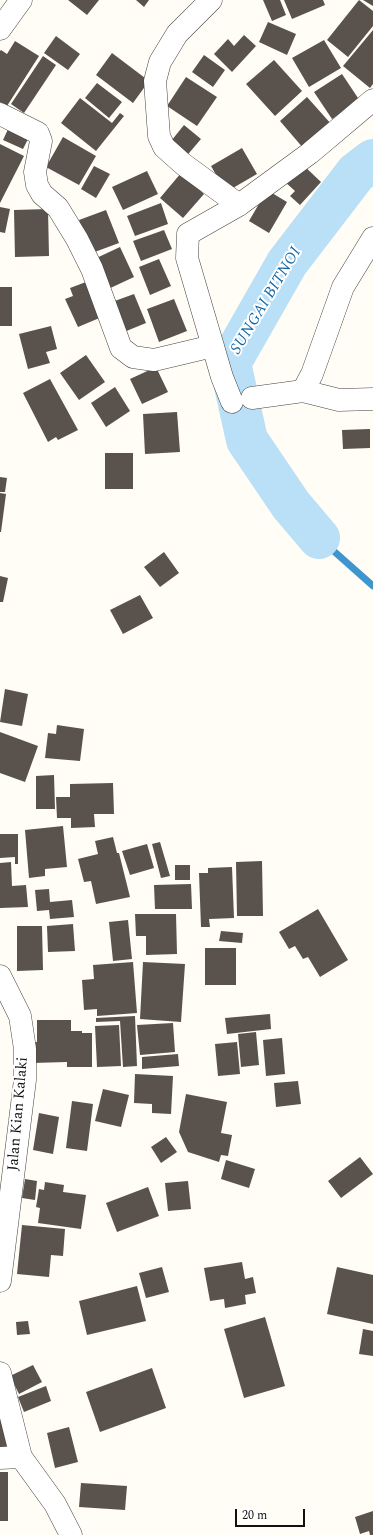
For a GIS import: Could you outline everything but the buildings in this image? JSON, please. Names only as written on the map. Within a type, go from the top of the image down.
[{"type":"street","points":[[0,29],[21,0]]},
{"type":"street","points":[[211,0],[177,34],[160,62],[155,81],[159,136],[164,147],[183,164],[239,205]]},
{"type":"street","points":[[373,100],[310,153],[239,205],[188,234],[187,258],[213,346],[242,400],[303,391],[339,400],[373,399]]},
{"type":"street","points":[[0,114],[38,133],[41,141],[35,172],[37,185],[42,194],[58,208],[80,245],[92,269],[121,348],[134,357],[154,360],[213,346]]},
{"type":"street","points":[[303,391],[312,374],[343,287],[373,238]]},
{"type":"street","name":"Jalan Kian Kalaki","points":[[0,976],[20,1016],[25,1057],[25,1080],[0,1281]]},
{"type":"street","points":[[0,1373],[11,1458],[55,1504],[71,1535]]},
{"type":"waterway","name":"SUNGAI BITNOI","points":[[319,538],[291,505],[247,440],[230,363],[287,263],[356,173],[373,160]]},
{"type":"waterway","points":[[319,538],[373,586]]}]
